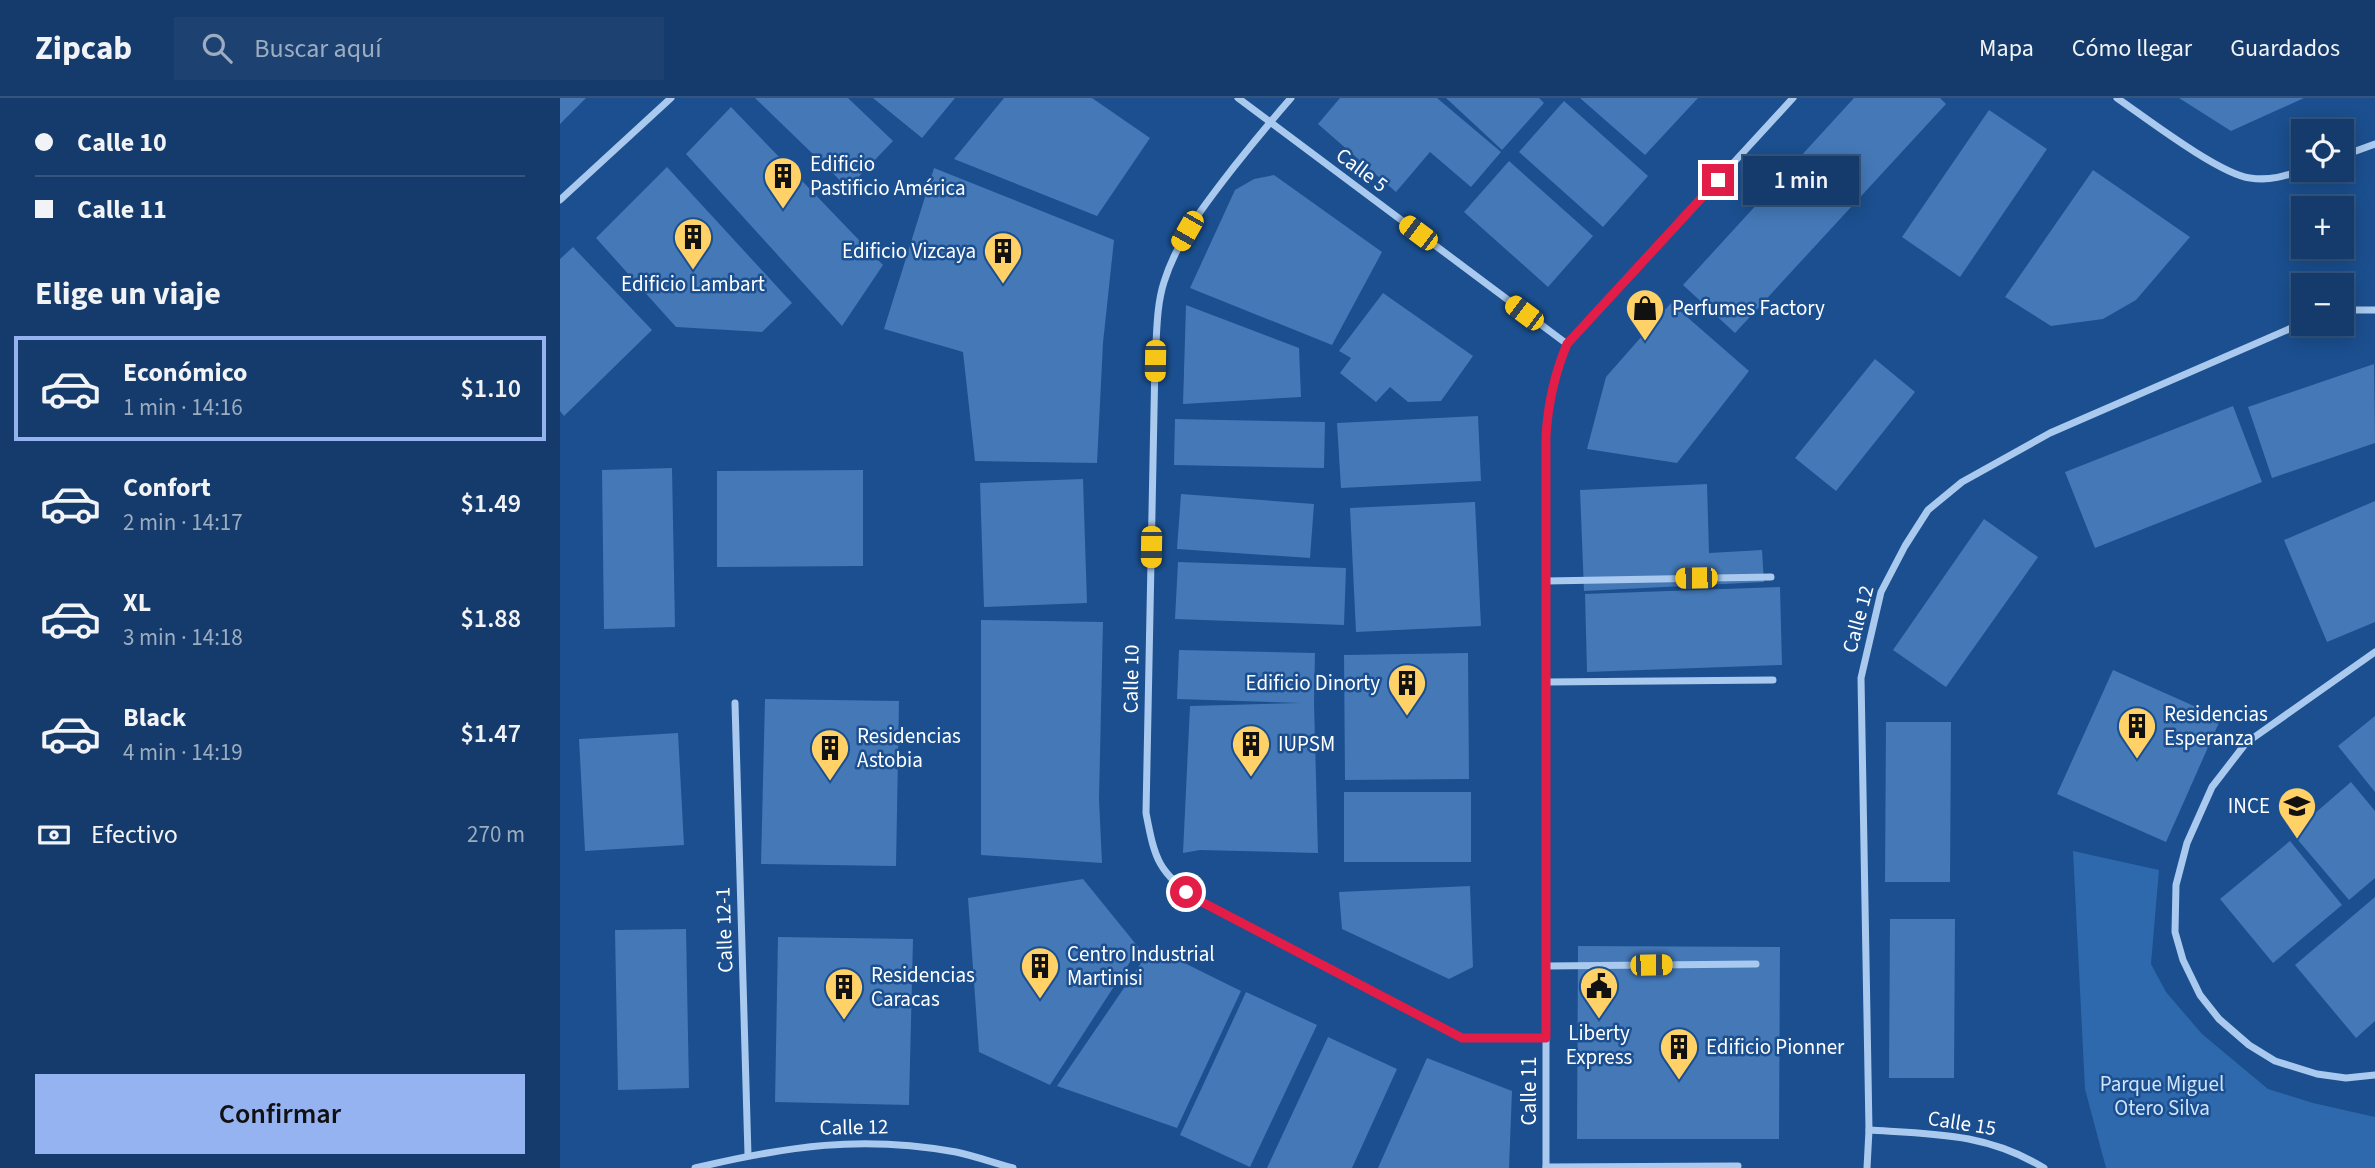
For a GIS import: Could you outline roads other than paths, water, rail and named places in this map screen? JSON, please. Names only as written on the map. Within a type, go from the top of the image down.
[{"type":"street","points":[[560,200],[671,98]]},
{"type":"street","name":"Calle 5","points":[[1238,98],[1567,344]]},
{"type":"street","name":"Calle 10","points":[[1291,98],[1197,214],[1177,248],[1164,283],[1158,314],[1146,799],[1151,839],[1158,862],[1174,883],[1198,900],[1462,1038],[1546,1038]]},
{"type":"street","name":"Calle 11","points":[[1546,1168],[1548,403],[1567,344],[1793,98]]},
{"type":"street","points":[[2116,98],[2222,168],[2248,178],[2278,179],[2291,174]]},
{"type":"street","points":[[2354,152],[2375,144]]},
{"type":"street","points":[[2354,310],[2375,310]]},
{"type":"street","name":"Calle 12","points":[[1867,1168],[1869,1130],[1861,678],[1881,592],[1928,510],[1962,482],[2050,433],[2291,328]]},
{"type":"street","points":[[1546,581],[1771,577]]},
{"type":"street","points":[[2375,652],[2246,743],[2212,788],[2187,843],[2176,885],[2175,932],[2183,960],[2200,995],[2219,1019],[2249,1045],[2275,1061],[2317,1074],[2346,1079],[2375,1076]]},
{"type":"street","points":[[1546,682],[1773,680]]},
{"type":"street","name":"Calle 12-1","points":[[735,703],[748,1156]]},
{"type":"street","points":[[1546,966],[1756,964]]},
{"type":"street","name":"Calle 15","points":[[1869,1130],[1939,1134],[1992,1143],[2020,1153],[2044,1168]]},
{"type":"street","name":"Calle 12","points":[[695,1168],[825,1143],[900,1144],[958,1152],[1013,1168]]},
{"type":"street","points":[[1546,1168],[1738,1166]]},
{"type":"place","name":"Edificio Pastificio América","points":[[783,210]]},
{"type":"place","name":"Edificio Lambart","points":[[693,271]]},
{"type":"place","name":"Edificio Vizcaya","points":[[1003,285]]},
{"type":"place","name":"Perfumes Factory","points":[[1645,342]]},
{"type":"place","name":"Edificio Dinorty","points":[[1407,717]]},
{"type":"place","name":"Residencias Esperanza","points":[[2137,760]]},
{"type":"place","name":"IUPSM","points":[[1251,778]]},
{"type":"place","name":"Residencias Astobia","points":[[830,782]]},
{"type":"place","name":"INCE","points":[[2297,840]]},
{"type":"place","name":"Centro Industrial Martinisi","points":[[1040,1000]]},
{"type":"place","name":"Liberty Express","points":[[1599,1020]]},
{"type":"place","name":"Residencias Caracas","points":[[844,1021]]},
{"type":"place","name":"Edificio Pionner","points":[[1679,1081]]},
{"type":"park label","name":"Parque Miguel Otero Silva","points":[[2162,1096]]}]
